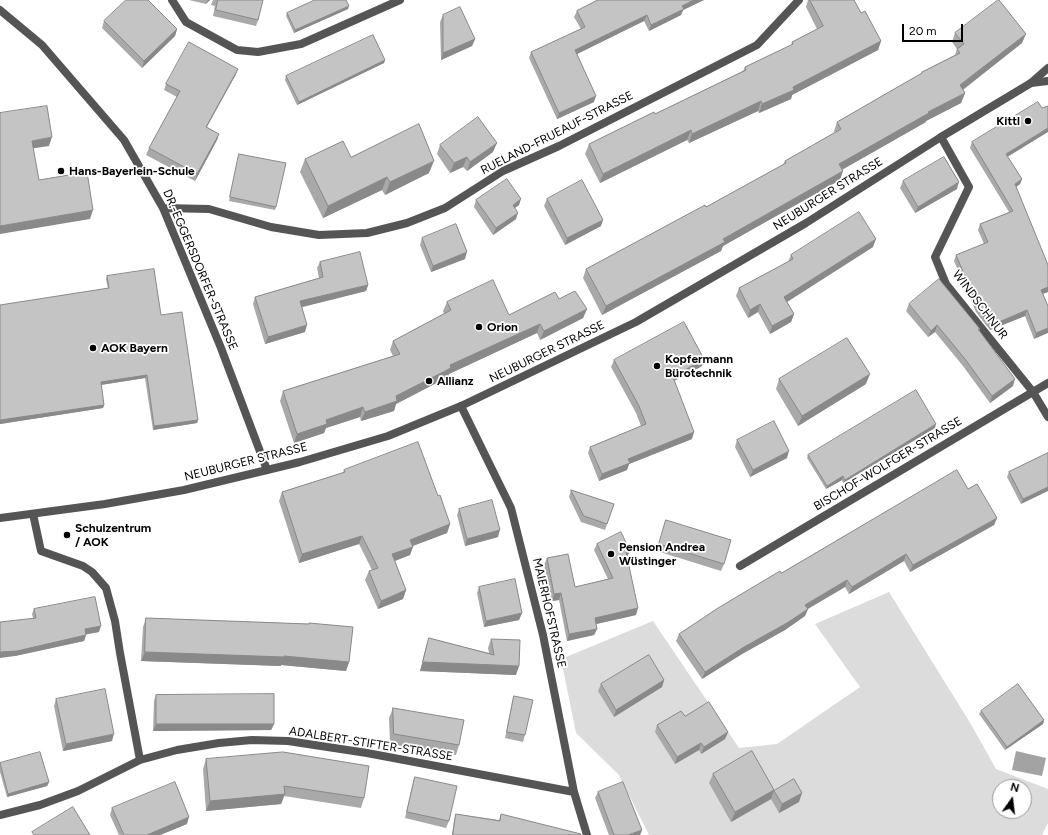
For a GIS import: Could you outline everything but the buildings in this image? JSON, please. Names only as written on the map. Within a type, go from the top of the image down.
[{"type":"street","points":[[172,0],[186,22],[237,50],[258,52],[301,44],[400,0]]},
{"type":"street","name":"RUELAND-FRUEAUF-STRASSE","points":[[163,208],[209,208],[271,227],[319,235],[367,233],[407,223],[445,208],[503,172],[559,146],[757,45],[800,0]]},
{"type":"street","name":"DR.-EGGERSDORFER-STRASSE","points":[[0,10],[42,44],[124,140],[163,208],[221,348],[267,470]]},
{"type":"street","name":"NEUBURGER STRASSE","points":[[0,518],[106,504],[184,490],[300,462],[388,436],[461,406],[636,322],[806,223],[940,137],[1031,83],[1048,68]]},
{"type":"street","points":[[1031,83],[1048,81]]},
{"type":"street","name":"WINDSCHNUR","points":[[940,137],[969,187],[935,257],[946,284],[1033,392],[1048,417]]},
{"type":"street","name":"BISCHOF-WOLFGER-STRASSE","points":[[740,566],[1048,383]]},
{"type":"street","name":"MAIERHOFSTRASSE","points":[[461,406],[511,508],[543,634],[574,792],[587,835]]},
{"type":"street","points":[[33,514],[41,551],[83,566],[92,572],[106,588],[115,621],[140,760]]},
{"type":"street","name":"ADALBERT-STIFTER-STRASSE","points":[[0,815],[40,805],[78,791],[140,760],[177,750],[220,743],[252,740],[288,741],[367,752],[574,792]]},
{"type":"shaded area","points":[[889,592],[972,726],[996,769],[1022,779],[992,779],[992,819],[1032,819],[1032,783],[1048,789],[1048,823],[1042,835],[649,835],[619,775],[576,733],[561,659],[653,621],[739,748],[777,744],[860,687],[815,624]]},
{"type":"shaded area","points":[[1016,751],[1046,758],[1042,776],[1012,770]]},
{"type":"place","name":"Kittl","points":[[1028,121]]},
{"type":"place","name":"Hans-Bayerlein-Schule","points":[[61,171]]},
{"type":"place","name":"Orion","points":[[479,327]]},
{"type":"place","name":"AOK Bayern","points":[[93,348]]},
{"type":"place","name":"Kopfermann Bürotechnik","points":[[657,366]]},
{"type":"place","name":"Allianz","points":[[429,381]]},
{"type":"place","name":"Schulzentrum / AOK","points":[[67,535]]},
{"type":"place","name":"Pension Andrea Wüstinger","points":[[611,554]]}]
